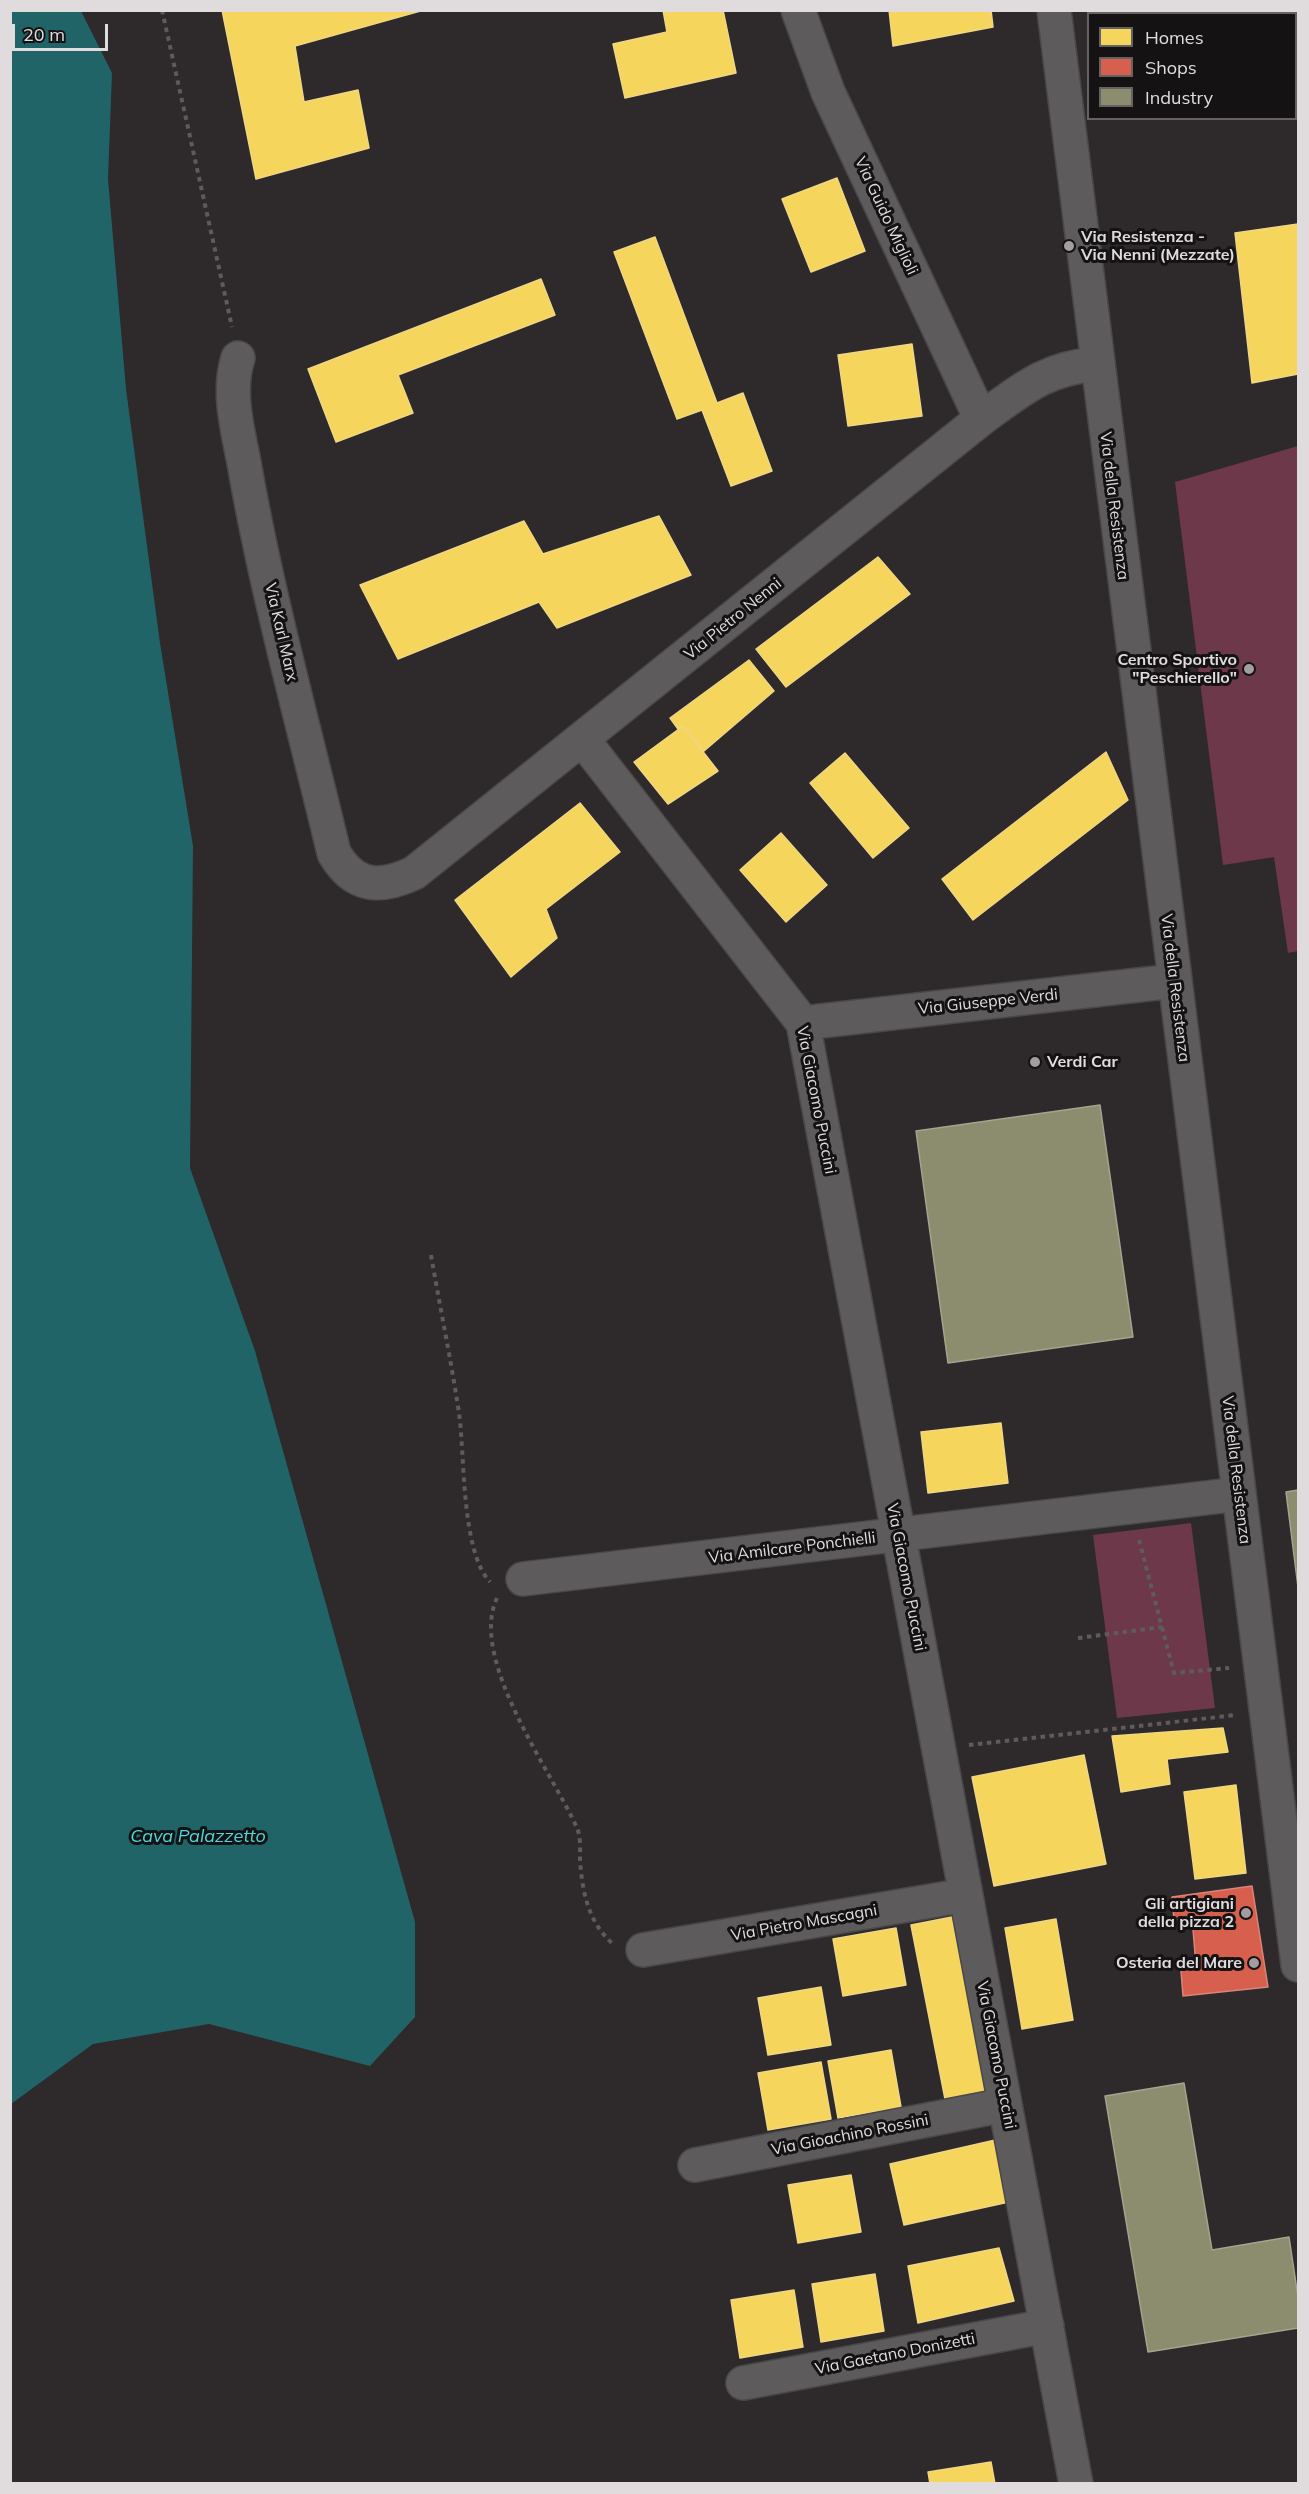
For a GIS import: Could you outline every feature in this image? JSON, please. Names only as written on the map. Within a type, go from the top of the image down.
[{"type":"street","name":"Via Guido Miglioli","points":[[798,10],[828,92],[981,419]]},
{"type":"street","name":"Via della Resistenza","points":[[1054,10],[1074,64],[1097,364],[1299,1965]]},
{"type":"street","name":"Via Karl Marx","points":[[238,357],[234,369],[233,394],[255,521],[334,853],[343,869],[355,878],[375,884]]},
{"type":"street","name":"Via Pietro Nenni","points":[[375,884],[395,882],[414,873],[583,740],[981,419],[1046,375],[1069,367],[1097,364]]},
{"type":"street","name":"Via Giacomo Puccini","points":[[583,740],[802,1023],[1076,2484]]},
{"type":"street","name":"Via Giuseppe Verdi","points":[[802,1023],[1174,981]]},
{"type":"street","name":"Via Amilcare Ponchielli","points":[[513,1585],[1239,1494]]},
{"type":"street","name":"Via Pietro Mascagni","points":[[643,1950],[966,1895]]},
{"type":"street","name":"Via Gioachino Rossini","points":[[695,2165],[1005,2105]]},
{"type":"street","name":"Via Gaetano Donizetti","points":[[743,2383],[1047,2326]]},
{"type":"path","points":[[162,10],[238,357]]},
{"type":"path","points":[[431,1255],[459,1413],[470,1533],[483,1575],[513,1585],[492,1614],[495,1658],[501,1679],[578,1830],[581,1865],[591,1915],[596,1926],[622,1950],[643,1950]]},
{"type":"path","points":[[1130,1507],[1174,1673],[1261,1666]]},
{"type":"path","points":[[1078,1638],[1162,1627]]},
{"type":"path","points":[[939,1748],[1267,1711]]},
{"type":"shaded area","name":"Centro Sportivo \"Peschierello\"","points":[[1298,446],[1298,951],[1288,953],[1274,857],[1223,865],[1175,482]]},
{"type":"shaded area","points":[[1191,1523],[1215,1708],[1117,1718],[1093,1535]]},
{"type":"water","name":"Cava Palazzetto","points":[[10,11],[81,11],[112,73],[108,179],[126,389],[160,643],[193,846],[190,1168],[255,1351],[415,1922],[415,2017],[370,2066],[209,2024],[93,2044],[11,2104]]},
{"type":"building: Homes","points":[[222,10],[424,10],[295,46],[304,102],[358,90],[369,148],[256,179]]},
{"type":"building: Homes","points":[[663,10],[723,10],[736,73],[625,98],[613,44],[667,32]]},
{"type":"building: Homes","points":[[889,10],[991,10],[993,27],[893,46]]},
{"type":"building: Homes","points":[[837,178],[865,251],[811,272],[782,199]]},
{"type":"building: Homes","points":[[1298,224],[1298,374],[1252,383],[1235,233]]},
{"type":"building: Homes","points":[[655,237],[717,403],[743,393],[772,471],[731,486],[702,410],[677,419],[614,252]]},
{"type":"building: Homes","points":[[541,279],[555,315],[398,375],[413,413],[336,442],[308,369]]},
{"type":"building: Homes","points":[[912,344],[922,416],[848,426],[838,355]]},
{"type":"building: Homes","points":[[659,516],[691,575],[557,628],[539,602],[398,659],[360,585],[524,521],[543,554]]},
{"type":"building: Homes","points":[[878,557],[910,594],[786,687],[756,649]]},
{"type":"building: Homes","points":[[749,660],[774,691],[704,751],[683,726],[678,729],[670,718]]},
{"type":"building: Homes","points":[[683,726],[718,771],[668,804],[634,762]]},
{"type":"building: Homes","points":[[1106,752],[1128,800],[973,920],[942,879]]},
{"type":"building: Homes","points":[[845,753],[909,828],[873,858],[810,783]]},
{"type":"building: Homes","points":[[580,803],[620,852],[546,909],[557,938],[511,977],[455,900]]},
{"type":"building: Homes","points":[[781,833],[827,885],[786,922],[740,870]]},
{"type":"building: Homes","points":[[1001,1423],[1008,1483],[928,1493],[921,1432]]},
{"type":"building: Homes","points":[[1223,1728],[1228,1752],[1167,1759],[1170,1784],[1121,1792],[1112,1736]]},
{"type":"building: Homes","points":[[1084,1755],[1106,1864],[994,1886],[972,1777]]},
{"type":"building: Homes","points":[[1236,1785],[1246,1873],[1195,1879],[1184,1792]]},
{"type":"building: Homes","points":[[952,1917],[986,2091],[945,2099],[911,1925]]},
{"type":"building: Homes","points":[[1056,1919],[1073,2020],[1022,2029],[1005,1928]]},
{"type":"building: Homes","points":[[896,1928],[906,1985],[843,1996],[833,1939]]},
{"type":"building: Homes","points":[[821,1987],[831,2045],[768,2055],[758,1998]]},
{"type":"building: Homes","points":[[891,2050],[901,2107],[838,2118],[828,2061]]},
{"type":"building: Homes","points":[[821,2062],[831,2119],[768,2130],[758,2073]]},
{"type":"building: Homes","points":[[1004,2138],[1018,2200],[904,2225],[890,2164]]},
{"type":"building: Homes","points":[[851,2175],[861,2232],[798,2243],[788,2185]]},
{"type":"building: Homes","points":[[999,2248],[1014,2301],[918,2323],[908,2266]]},
{"type":"building: Homes","points":[[875,2274],[884,2331],[821,2342],[812,2284]]},
{"type":"building: Homes","points":[[794,2290],[803,2347],[740,2358],[731,2300]]},
{"type":"building: Homes","points":[[991,2462],[995,2484],[930,2484],[928,2472]]},
{"type":"building: Shops","points":[[1252,1886],[1268,1987],[1183,1996],[1181,1971],[1196,1966],[1192,1917],[1174,1920],[1172,1897]]},
{"type":"building: Industry","points":[[1100,1105],[1133,1337],[948,1363],[916,1131]]},
{"type":"building: Industry","points":[[1298,1490],[1298,1587],[1286,1492]]},
{"type":"building: Industry","points":[[1184,2083],[1212,2250],[1289,2237],[1298,2297],[1298,2328],[1148,2352],[1105,2096]]},
{"type":"place","name":"Via Resistenza - Via Nenni (Mezzate)","points":[[1069,246]]},
{"type":"place","name":"Centro Sportivo \"Peschierello\"","points":[[1249,669]]},
{"type":"place","name":"Verdi Car","points":[[1035,1062]]},
{"type":"place","name":"Gli artigiani della pizza 2","points":[[1246,1913]]},
{"type":"place","name":"Osteria del Mare","points":[[1254,1963]]}]
